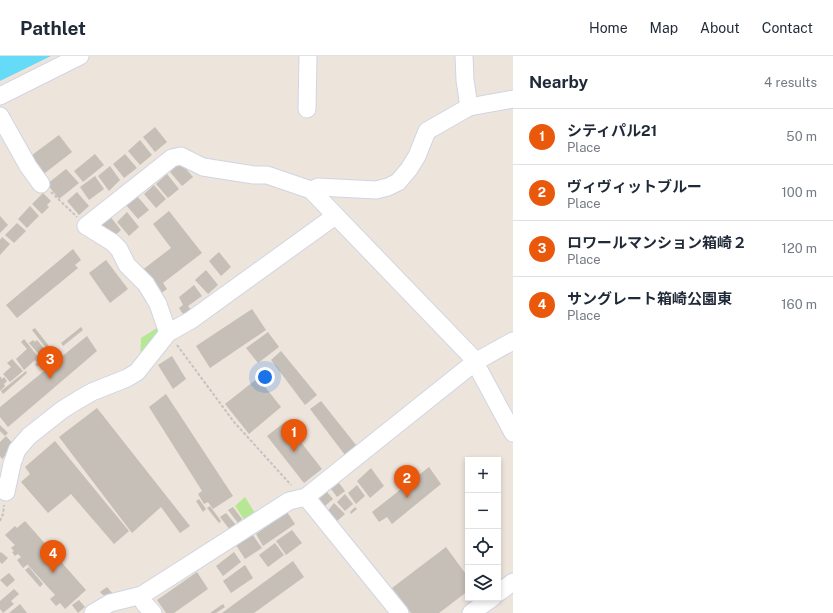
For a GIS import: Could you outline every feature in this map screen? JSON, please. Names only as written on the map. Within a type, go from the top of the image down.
[{"type":"street","points":[[0,96],[80,56]]},
{"type":"street","points":[[306,109],[308,56]]},
{"type":"street","points":[[464,56],[465,80],[469,108]]},
{"type":"street","points":[[311,190],[318,187],[376,190],[388,187],[398,182],[409,169],[417,156],[427,131],[469,108],[513,99]]},
{"type":"street","points":[[0,116],[28,166],[41,184]]},
{"type":"street","points":[[168,333],[158,304],[146,284],[128,265],[119,249],[112,242],[86,226],[172,158],[181,156],[203,167],[254,175],[267,175],[311,190],[472,358],[513,433]]},
{"type":"street","points":[[0,488],[6,492],[12,464],[17,450],[29,436],[62,410],[78,400],[92,392],[127,378],[137,372],[168,333],[192,320],[335,216]]},
{"type":"street","points":[[93,613],[110,603],[142,595],[289,501],[306,497],[475,362],[513,341]]},
{"type":"street","points":[[306,497],[400,613]]},
{"type":"street","points":[[501,591],[513,582]]},
{"type":"street","points":[[142,595],[144,603],[153,613]]},
{"type":"street","points":[[471,613],[488,601]]},
{"type":"path","points":[[41,184],[86,226]]},
{"type":"path","points":[[168,333],[200,374],[234,422],[292,486],[306,497]]},
{"type":"green space","points":[[163,324],[140,363],[141,338]]},
{"type":"green space","points":[[245,497],[255,513],[245,521],[235,506]]},
{"type":"water","points":[[0,56],[51,56],[0,81]]},
{"type":"building","points":[[155,127],[167,142],[155,152],[143,137]]},
{"type":"building","points":[[59,135],[72,152],[41,176],[28,158]]},
{"type":"building","points":[[140,140],[152,155],[140,165],[128,151]]},
{"type":"building","points":[[95,154],[104,165],[83,182],[74,171]]},
{"type":"building","points":[[125,154],[137,168],[124,178],[113,164]]},
{"type":"building","points":[[180,162],[193,177],[182,186],[170,172]]},
{"type":"building","points":[[110,166],[120,180],[109,191],[98,176]]},
{"type":"building","points":[[66,169],[79,183],[59,199],[47,184]]},
{"type":"building","points":[[167,174],[179,189],[168,198],[156,184]]},
{"type":"building","points":[[95,176],[104,189],[89,200],[80,187]]},
{"type":"building","points":[[154,185],[166,199],[156,208],[144,194]]},
{"type":"building","points":[[77,192],[89,206],[79,215],[67,201]]},
{"type":"building","points":[[43,193],[51,201],[47,205],[49,207],[42,214],[32,204]]},
{"type":"building","points":[[137,196],[149,210],[138,219],[126,205]]},
{"type":"building","points":[[30,206],[39,216],[27,228],[18,219]]},
{"type":"building","points":[[169,211],[202,253],[163,283],[167,289],[157,296],[141,271],[171,248],[153,224]]},
{"type":"building","points":[[127,212],[139,227],[129,236],[117,222]]},
{"type":"building","points":[[109,215],[121,230],[111,239],[99,224]]},
{"type":"building","points":[[0,216],[8,225],[0,233]]},
{"type":"building","points":[[17,223],[26,231],[14,243],[5,235]]},
{"type":"building","points":[[2,237],[10,244],[0,255],[0,240]]},
{"type":"building","points":[[73,249],[81,260],[75,265],[78,268],[17,318],[6,305]]},
{"type":"building","points":[[219,252],[231,267],[221,276],[209,261]]},
{"type":"building","points":[[106,260],[128,289],[110,303],[89,273]]},
{"type":"building","points":[[206,270],[218,285],[208,294],[195,280]]},
{"type":"building","points":[[194,285],[202,296],[188,306],[192,311],[185,317],[179,308],[183,305],[179,297]]},
{"type":"building","points":[[252,309],[266,330],[210,368],[196,346]]},
{"type":"building","points":[[81,327],[83,330],[63,346],[61,343]]},
{"type":"building","points":[[35,328],[52,350],[49,352],[32,330]]},
{"type":"building","points":[[268,332],[279,347],[258,363],[246,348]]},
{"type":"building","points":[[87,336],[97,351],[8,427],[0,417],[0,407]]},
{"type":"building","points":[[24,339],[40,359],[36,362],[35,360],[24,370],[16,359],[27,349],[21,342]]},
{"type":"building","points":[[33,340],[35,342],[37,340],[48,353],[42,358],[29,343]]},
{"type":"building","points":[[281,351],[317,395],[305,405],[271,360]]},
{"type":"building","points":[[172,356],[186,379],[173,389],[158,365]]},
{"type":"building","points":[[12,359],[23,371],[10,382],[3,374],[11,367],[7,363]]},
{"type":"building","points":[[42,359],[44,361],[37,367],[35,364]]},
{"type":"building","points":[[26,371],[27,373],[3,394],[1,391]]},
{"type":"building","points":[[0,376],[2,379],[4,377],[7,381],[4,384],[5,386],[0,391]]},
{"type":"building","points":[[258,378],[281,407],[249,434],[225,404]]},
{"type":"building","points":[[166,394],[233,496],[213,509],[208,502],[204,504],[198,494],[202,491],[149,407]]},
{"type":"building","points":[[321,401],[356,445],[345,455],[310,409]]},
{"type":"building","points":[[97,408],[190,526],[180,533],[161,507],[132,533],[59,437]]},
{"type":"building","points":[[285,422],[322,469],[304,483],[267,436]]},
{"type":"building","points":[[0,425],[8,433],[5,436],[0,431]]},
{"type":"building","points":[[6,436],[15,446],[2,459],[0,456],[0,442]]},
{"type":"building","points":[[55,441],[129,531],[114,544],[71,494],[48,513],[21,482],[30,474],[25,467]]},
{"type":"building","points":[[429,467],[441,484],[392,524],[387,517],[379,522],[372,512]]},
{"type":"building","points":[[371,468],[384,486],[370,498],[357,481]]},
{"type":"building","points":[[339,483],[345,491],[337,497],[331,489]]},
{"type":"building","points":[[357,485],[365,496],[356,504],[348,493]]},
{"type":"building","points":[[327,492],[333,499],[325,506],[319,499]]},
{"type":"building","points":[[345,494],[353,504],[345,511],[337,502]]},
{"type":"building","points":[[199,499],[206,509],[203,512],[196,501]]},
{"type":"building","points":[[334,503],[345,514],[336,522],[326,513]]},
{"type":"building","points":[[210,506],[221,521],[219,523],[207,508]]},
{"type":"building","points":[[233,507],[242,519],[238,523],[228,510]]},
{"type":"building","points":[[355,507],[357,509],[351,514],[350,512]]},
{"type":"building","points":[[287,512],[295,524],[263,546],[256,534]]},
{"type":"building","points":[[226,513],[236,525],[230,530],[220,517]]},
{"type":"building","points":[[25,521],[86,590],[65,609],[60,603],[56,606],[50,599],[55,595],[27,564],[23,568],[17,560],[21,557],[18,554],[15,556],[12,552],[14,551],[11,548],[15,545],[5,535],[15,526],[17,528]]},
{"type":"building","points":[[292,530],[302,543],[286,555],[276,541]]},
{"type":"building","points":[[252,534],[262,548],[245,559],[236,545]]},
{"type":"building","points":[[275,543],[284,555],[268,567],[259,555]]},
{"type":"building","points":[[446,547],[465,573],[465,593],[439,613],[411,613],[392,588]]},
{"type":"building","points":[[1,552],[8,558],[2,564],[0,562]]},
{"type":"building","points":[[234,552],[241,562],[223,576],[216,566]]},
{"type":"building","points":[[293,561],[304,577],[254,613],[222,613]]},
{"type":"building","points":[[245,565],[253,578],[231,593],[223,581]]},
{"type":"building","points":[[29,567],[43,584],[40,587],[25,570]]},
{"type":"building","points":[[197,572],[208,589],[174,613],[166,613],[157,600]]},
{"type":"building","points":[[9,573],[15,580],[7,587],[0,580]]},
{"type":"building","points":[[107,587],[113,594],[103,595],[100,592]]},
{"type":"building","points":[[14,589],[19,594],[11,601],[14,604],[3,613],[0,609],[0,601]]},
{"type":"building","points":[[79,600],[85,607],[78,613],[72,605]]},
{"type":"building","points":[[20,604],[27,613],[9,613]]},
{"type":"building","points":[[223,604],[225,607],[216,613],[210,613]]},
{"type":"place","name":"ロワールマンション箱崎２","points":[[50,379]]},
{"type":"place","name":"シティパル21","points":[[294,452]]},
{"type":"place","name":"ヴィヴィットブルー","points":[[407,498]]},
{"type":"place","name":"サングレート箱崎公園東","points":[[53,573]]}]
